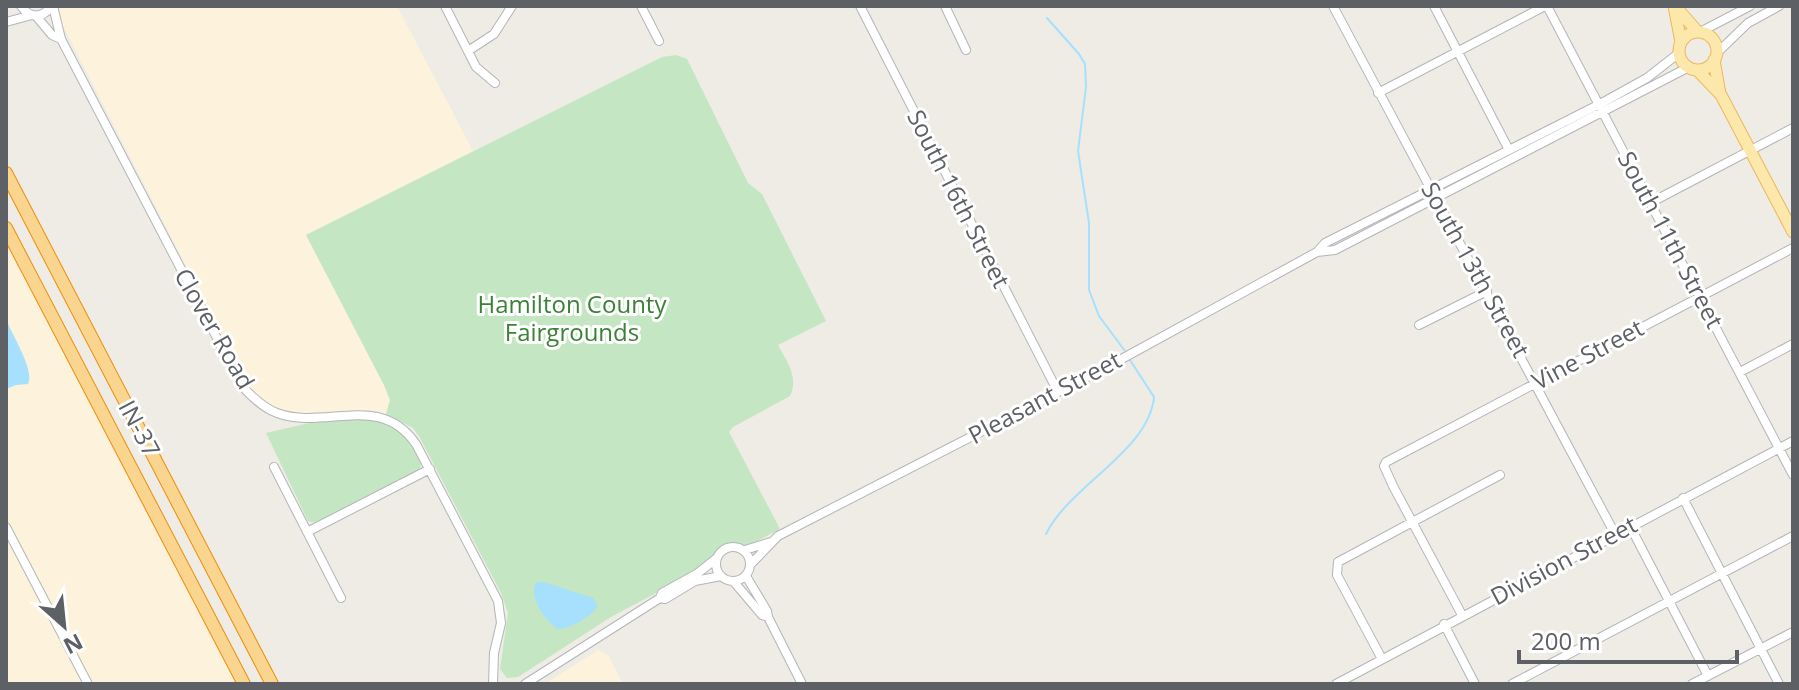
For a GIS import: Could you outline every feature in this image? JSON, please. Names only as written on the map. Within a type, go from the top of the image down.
[{"type":"highway","name":"IN-37","points":[[6,173],[272,684]]},
{"type":"highway","name":"IN-37","points":[[6,228],[244,684]]},
{"type":"main road","points":[[1675,6],[1699,31],[1715,42],[1721,95]]},
{"type":"main road","points":[[1675,6],[1680,47],[1693,68],[1721,95],[1793,232]]},
{"type":"main road","points":[[1680,47],[1689,34],[1699,31]]},
{"type":"main road","points":[[1693,68],[1709,66],[1716,57]]},
{"type":"street","name":"Clover Road","points":[[21,6],[52,35],[61,39]]},
{"type":"street","name":"Clover Road","points":[[52,6],[61,39],[242,386],[276,413],[387,418],[411,437],[498,601],[501,623],[494,653],[493,684]]},
{"type":"street","points":[[6,22],[44,14],[52,6]]},
{"type":"street","points":[[445,6],[476,67],[495,83]]},
{"type":"street","points":[[468,51],[494,34],[512,6]]},
{"type":"street","points":[[641,6],[659,41]]},
{"type":"street","name":"South 16th Street","points":[[860,6],[1058,392]]},
{"type":"street","points":[[945,6],[966,50]]},
{"type":"street","name":"South 13th Street","points":[[1333,6],[1615,534]]},
{"type":"street","points":[[1434,6],[1509,150]]},
{"type":"street","points":[[1378,93],[1546,6]]},
{"type":"street","name":"South 11th Street","points":[[1546,6],[1793,475]]},
{"type":"street","points":[[1699,31],[1750,6]]},
{"type":"street","points":[[1716,57],[1748,23],[1779,6]]},
{"type":"street","name":"Pleasant Street","points":[[1317,252],[1329,253],[1602,109],[1647,78],[1680,47]]},
{"type":"street","name":"Pleasant Street","points":[[745,550],[766,541],[771,542],[1058,392],[1430,188],[1693,68]]},
{"type":"street","points":[[1650,203],[1793,128]]},
{"type":"street","name":"Vine Street","points":[[1413,521],[1384,465],[1389,458],[1793,248]]},
{"type":"street","points":[[1419,325],[1487,291]]},
{"type":"street","points":[[1740,372],[1793,344]]},
{"type":"street","name":"Division Street","points":[[1336,684],[1793,441]]},
{"type":"street","points":[[274,467],[341,598]]},
{"type":"street","points":[[307,532],[430,469]]},
{"type":"street","points":[[1382,659],[1337,575],[1340,560],[1500,475]]},
{"type":"street","points":[[1683,498],[1779,684]]},
{"type":"street","points":[[1413,521],[1462,615]]},
{"type":"street","points":[[1630,526],[1708,676]]},
{"type":"street","points":[[6,527],[88,684]]},
{"type":"street","points":[[1512,684],[1793,536]]},
{"type":"street","name":"Pleasant Street","points":[[751,564],[771,542]]},
{"type":"street","points":[[525,684],[660,598],[662,593],[698,573],[729,547],[745,550],[751,564],[746,576],[734,582]]},
{"type":"street","points":[[717,558],[721,576]]},
{"type":"street","points":[[660,598],[665,599],[704,578],[721,576],[734,582],[762,615],[768,617]]},
{"type":"street","points":[[746,576],[767,611],[802,684]]},
{"type":"street","points":[[1444,624],[1475,684]]},
{"type":"street","points":[[1692,684],[1793,632]]},
{"type":"shaded area","points":[[59,6],[397,6],[473,151],[306,235],[384,385],[390,400],[386,414],[372,410],[286,411],[275,408],[259,397],[246,383],[61,22]]},
{"type":"shaded area","points":[[6,240],[188,588],[236,684],[6,684]]},
{"type":"shaded area","points":[[598,650],[608,655],[623,684],[545,684]]},
{"type":"green space","name":"Hamilton County Fairgrounds","points":[[676,55],[687,59],[748,183],[762,194],[826,321],[778,345],[793,376],[790,396],[729,432],[780,529],[750,545],[727,545],[701,569],[611,617],[518,677],[507,678],[500,669],[508,613],[501,593],[420,438],[413,428],[386,414],[390,400],[384,385],[306,235],[662,57]]},
{"type":"green space","points":[[371,419],[398,430],[413,443],[421,460],[420,469],[316,523],[308,521],[266,433],[314,422]]},
{"type":"water","points":[[6,319],[26,362],[29,378],[28,384],[6,389]]},
{"type":"water","points":[[536,582],[593,598],[598,606],[580,622],[557,629],[536,601]]},
{"type":"waterway","points":[[1047,18],[1085,64],[1086,87],[1078,151],[1089,223],[1089,290],[1099,316],[1125,351]]},
{"type":"waterway","points":[[1046,534],[1072,500],[1124,451],[1149,416],[1154,397],[1128,357]]}]
